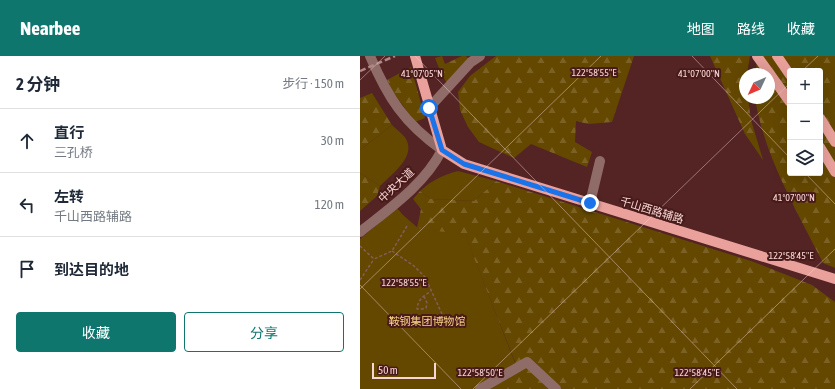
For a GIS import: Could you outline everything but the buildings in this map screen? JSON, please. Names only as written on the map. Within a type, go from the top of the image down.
[{"type":"main road","points":[[415,56],[442,150]]},
{"type":"main road","points":[[757,56],[787,98]]},
{"type":"main road","points":[[777,56],[787,71]]},
{"type":"main road","points":[[823,123],[835,142]]},
{"type":"main road","name":"千山西路辅路","points":[[442,150],[464,164],[835,279]]},
{"type":"main road","points":[[823,152],[835,172]]},
{"type":"street","points":[[370,56],[381,82],[394,103],[410,123],[424,137],[442,150]]},
{"type":"street","points":[[429,108],[471,62],[480,56]]},
{"type":"street","name":"中央大道","points":[[360,232],[411,190],[425,174],[442,150]]},
{"type":"street","points":[[590,203],[600,161]]},
{"type":"street","points":[[480,389],[527,362],[556,389]]},
{"type":"path","points":[[360,280],[374,259],[392,251],[407,226]]},
{"type":"path","points":[[360,246],[374,259]]},
{"type":"path","points":[[392,251],[414,266],[425,277],[442,314]]},
{"type":"path","points":[[424,296],[427,303],[426,308],[417,309],[418,303],[424,296],[431,291]]},
{"type":"green space","points":[[442,56],[445,64],[462,56],[466,56],[468,58],[448,85],[435,58]]},
{"type":"green space","points":[[496,56],[634,56],[612,122],[588,124],[576,121],[575,142],[592,152],[587,167],[531,144],[514,158],[479,142],[468,127],[460,110],[458,92],[470,76]]},
{"type":"green space","points":[[710,56],[750,56],[748,68],[739,68],[739,104],[749,104],[751,120],[763,160],[745,134]]},
{"type":"green space","points":[[758,56],[835,56],[835,268],[823,263],[792,203],[774,162],[759,120],[756,104],[775,104],[775,68],[756,68]]},
{"type":"green space","points":[[411,67],[425,118],[415,122],[393,92],[387,80]]},
{"type":"green space","points":[[372,93],[392,125],[360,150],[360,98]]},
{"type":"green space","points":[[392,125],[404,136],[408,143],[408,150],[402,164],[380,186],[360,173],[360,150]]},
{"type":"green space","points":[[458,171],[496,181],[474,201],[431,199],[420,191],[438,178]]},
{"type":"green space","points":[[360,173],[380,186],[377,196],[360,211]]},
{"type":"green space","points":[[496,181],[751,261],[812,285],[835,302],[835,389],[471,389],[515,362],[465,235],[417,228],[421,209],[413,199],[420,191],[431,199],[474,201]]},
{"type":"green space","name":"鞍钢集团博物馆","points":[[397,208],[418,228],[465,234],[515,363],[471,389],[360,389],[360,239]]},
{"type":"railway","points":[[360,71],[395,56]]},
{"type":"route","points":[[429,108],[442,150],[464,164],[590,203]]}]
